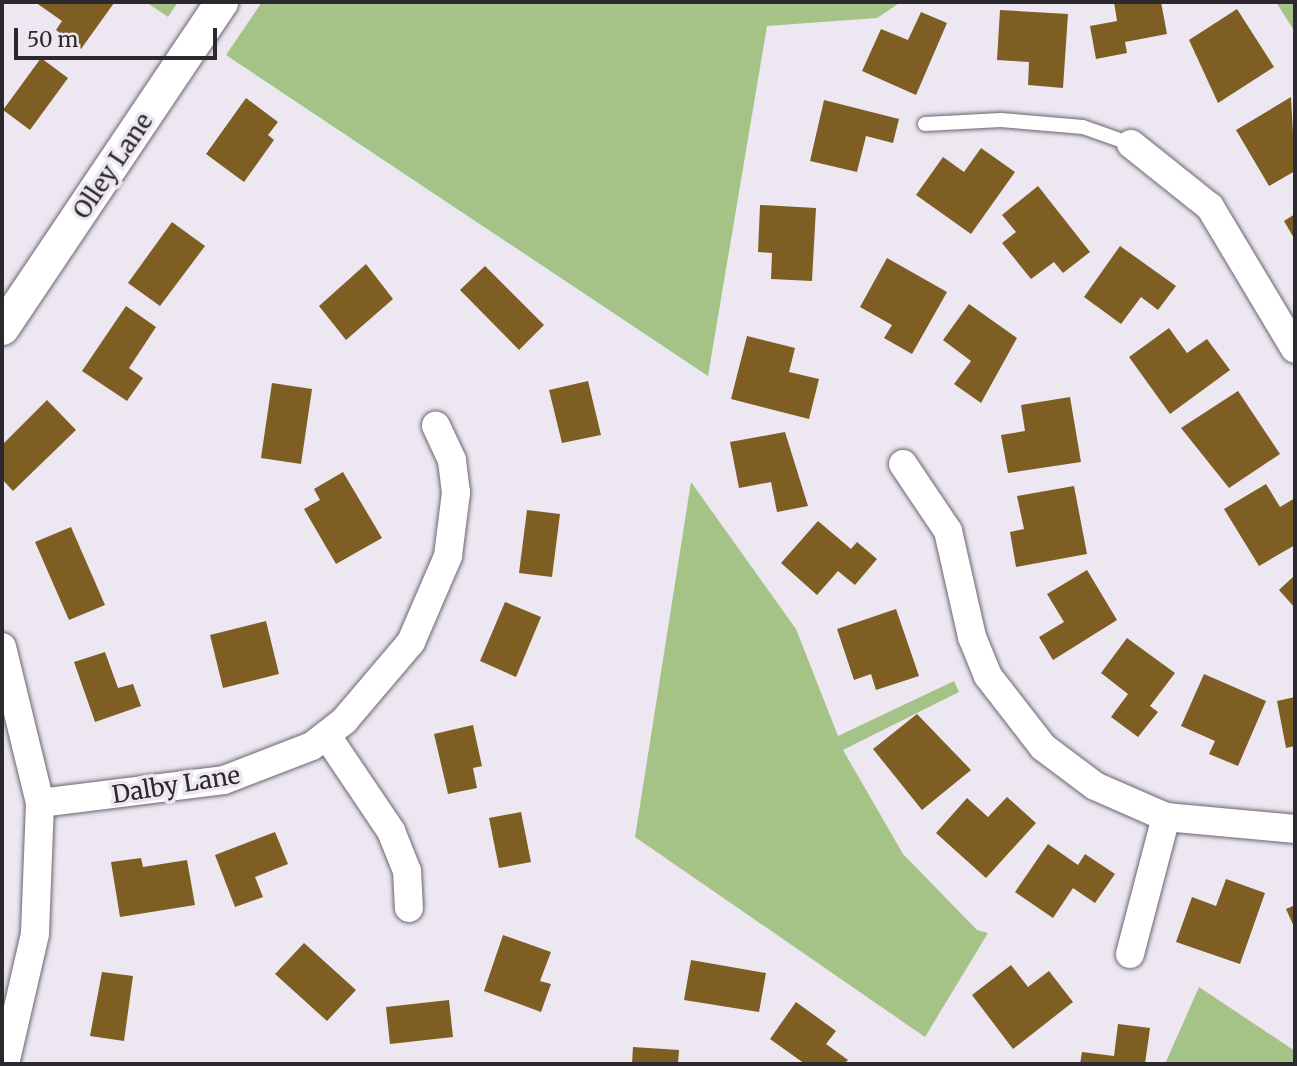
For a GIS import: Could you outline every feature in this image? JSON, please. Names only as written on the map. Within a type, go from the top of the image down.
[{"type":"street","name":"Olley Lane","points":[[2,328],[221,2]]},
{"type":"street","points":[[1132,144],[1210,207],[1295,349]]},
{"type":"street","name":"Dalby Lane","points":[[40,803],[224,780],[327,736],[411,642],[437,588],[456,493],[452,460],[436,426]]},
{"type":"street","points":[[903,464],[941,512],[972,637],[1011,712],[1079,776],[1166,817],[1295,829]]},
{"type":"street","points":[[2,648],[40,803],[30,977],[5,1064]]},
{"type":"street","points":[[327,736],[391,831],[407,871],[410,908]]},
{"type":"street","points":[[1130,954],[1166,817]]},
{"type":"lane","points":[[925,124],[1000,120],[1083,127],[1132,144]]},
{"type":"green space","points":[[146,2],[178,2],[168,17]]},
{"type":"green space","points":[[262,2],[901,2],[877,18],[767,26],[708,376],[226,55]]},
{"type":"green space","points":[[1276,2],[1295,2],[1295,32]]},
{"type":"green space","points":[[691,482],[796,629],[838,736],[954,681],[959,692],[843,750],[903,854],[977,930],[988,933],[925,1037],[635,837]]},
{"type":"green space","points":[[1199,987],[1295,1051],[1295,1064],[1165,1064]]},
{"type":"building","points":[[35,2],[114,3],[81,49],[56,30],[62,21]]},
{"type":"building","points":[[1114,2],[1161,2],[1167,34],[1125,42],[1127,53],[1096,59],[1090,26],[1117,21]]},
{"type":"building","points":[[1237,9],[1274,67],[1218,103],[1189,40]]},
{"type":"building","points":[[1000,10],[1068,14],[1063,88],[1028,85],[1029,62],[997,60]]},
{"type":"building","points":[[921,12],[947,23],[916,95],[862,71],[881,29],[908,40]]},
{"type":"building","points":[[41,58],[68,78],[30,130],[3,110]]},
{"type":"building","points":[[1291,97],[1295,171],[1269,186],[1236,130]]},
{"type":"building","points":[[246,98],[278,122],[268,135],[274,140],[244,182],[206,154]]},
{"type":"building","points":[[824,100],[899,119],[893,143],[866,136],[857,172],[810,161]]},
{"type":"building","points":[[981,148],[1015,172],[971,234],[916,195],[943,157],[964,172]]},
{"type":"building","points":[[1038,186],[1090,252],[1063,273],[1054,262],[1031,279],[1002,243],[1016,232],[1002,215]]},
{"type":"building","points":[[760,205],[816,208],[812,281],[771,279],[772,253],[758,252]]},
{"type":"building","points":[[1295,214],[1295,240],[1284,221]]},
{"type":"building","points":[[172,222],[205,246],[160,306],[128,283]]},
{"type":"building","points":[[1120,246],[1176,286],[1158,310],[1141,297],[1121,324],[1084,297]]},
{"type":"building","points":[[887,258],[947,292],[912,354],[884,338],[892,325],[860,307]]},
{"type":"building","points":[[366,264],[393,299],[346,340],[319,306]]},
{"type":"building","points":[[485,266],[544,325],[519,350],[460,290]]},
{"type":"building","points":[[969,304],[1017,338],[981,403],[954,384],[971,361],[943,340]]},
{"type":"building","points":[[126,306],[156,327],[129,368],[143,378],[127,401],[82,371]]},
{"type":"building","points":[[1169,328],[1187,353],[1207,339],[1230,370],[1170,414],[1129,357]]},
{"type":"building","points":[[747,336],[795,348],[789,372],[819,379],[809,419],[731,399]]},
{"type":"building","points":[[588,381],[601,435],[562,443],[549,390]]},
{"type":"building","points":[[272,383],[312,389],[301,464],[261,458]]},
{"type":"building","points":[[1238,391],[1280,454],[1229,488],[1181,428]]},
{"type":"building","points":[[1070,397],[1081,462],[1008,473],[1001,435],[1025,431],[1021,405]]},
{"type":"building","points":[[47,400],[76,430],[13,491],[2,479],[2,445]]},
{"type":"building","points":[[785,432],[808,506],[777,512],[771,482],[739,488],[730,442]]},
{"type":"building","points":[[343,472],[382,538],[336,564],[304,509],[320,500],[314,489]]},
{"type":"building","points":[[1266,484],[1280,507],[1295,498],[1295,545],[1259,566],[1224,509]]},
{"type":"building","points":[[1074,486],[1087,554],[1016,567],[1010,532],[1024,529],[1017,496]]},
{"type":"building","points":[[527,510],[560,514],[552,577],[519,573]]},
{"type":"building","points":[[818,521],[851,549],[857,542],[877,559],[855,585],[838,571],[817,595],[781,563]]},
{"type":"building","points":[[71,527],[105,605],[69,620],[35,542]]},
{"type":"building","points":[[1087,570],[1117,620],[1053,660],[1039,637],[1064,622],[1047,594]]},
{"type":"building","points":[[1295,575],[1295,608],[1279,590]]},
{"type":"building","points":[[505,602],[541,617],[516,677],[480,661]]},
{"type":"building","points":[[896,609],[919,676],[876,690],[871,674],[854,680],[837,629]]},
{"type":"building","points":[[266,621],[279,674],[223,688],[210,635]]},
{"type":"building","points":[[1127,638],[1175,673],[1150,706],[1158,712],[1138,737],[1111,717],[1128,694],[1101,673]]},
{"type":"building","points":[[105,652],[118,688],[133,684],[141,706],[95,722],[74,662]]},
{"type":"building","points":[[1204,674],[1266,701],[1238,766],[1209,754],[1215,741],[1181,726]]},
{"type":"building","points":[[1295,697],[1295,746],[1286,748],[1277,701]]},
{"type":"building","points":[[917,714],[971,770],[922,810],[873,749]]},
{"type":"building","points":[[473,725],[482,766],[473,768],[477,788],[448,794],[434,734]]},
{"type":"building","points":[[1007,797],[1036,823],[986,878],[936,833],[967,798],[988,817]]},
{"type":"building","points":[[521,812],[531,862],[499,868],[489,818]]},
{"type":"building","points":[[275,832],[288,864],[255,877],[263,897],[235,907],[215,855]]},
{"type":"building","points":[[1048,844],[1078,865],[1085,854],[1115,874],[1095,903],[1073,888],[1053,918],[1015,892]]},
{"type":"building","points":[[141,858],[143,867],[187,860],[195,905],[120,917],[111,862]]},
{"type":"building","points":[[1226,879],[1265,893],[1240,964],[1176,942],[1192,897],[1216,906]]},
{"type":"building","points":[[1295,905],[1295,929],[1286,909]]},
{"type":"building","points":[[503,935],[551,952],[540,981],[551,984],[541,1012],[484,991]]},
{"type":"building","points":[[304,943],[356,990],[327,1021],[275,974]]},
{"type":"building","points":[[691,960],[766,973],[759,1012],[684,1000]]},
{"type":"building","points":[[1011,965],[1028,987],[1049,971],[1073,1002],[1013,1049],[972,995]]},
{"type":"building","points":[[102,972],[133,976],[124,1041],[90,1036]]},
{"type":"building","points":[[449,1000],[453,1037],[390,1044],[386,1007]]},
{"type":"building","points":[[796,1002],[836,1031],[826,1044],[848,1060],[844,1064],[805,1064],[770,1039]]},
{"type":"building","points":[[1118,1024],[1150,1028],[1145,1064],[1080,1064],[1082,1052],[1114,1056]]},
{"type":"building","points":[[633,1047],[679,1050],[678,1064],[632,1064]]}]
